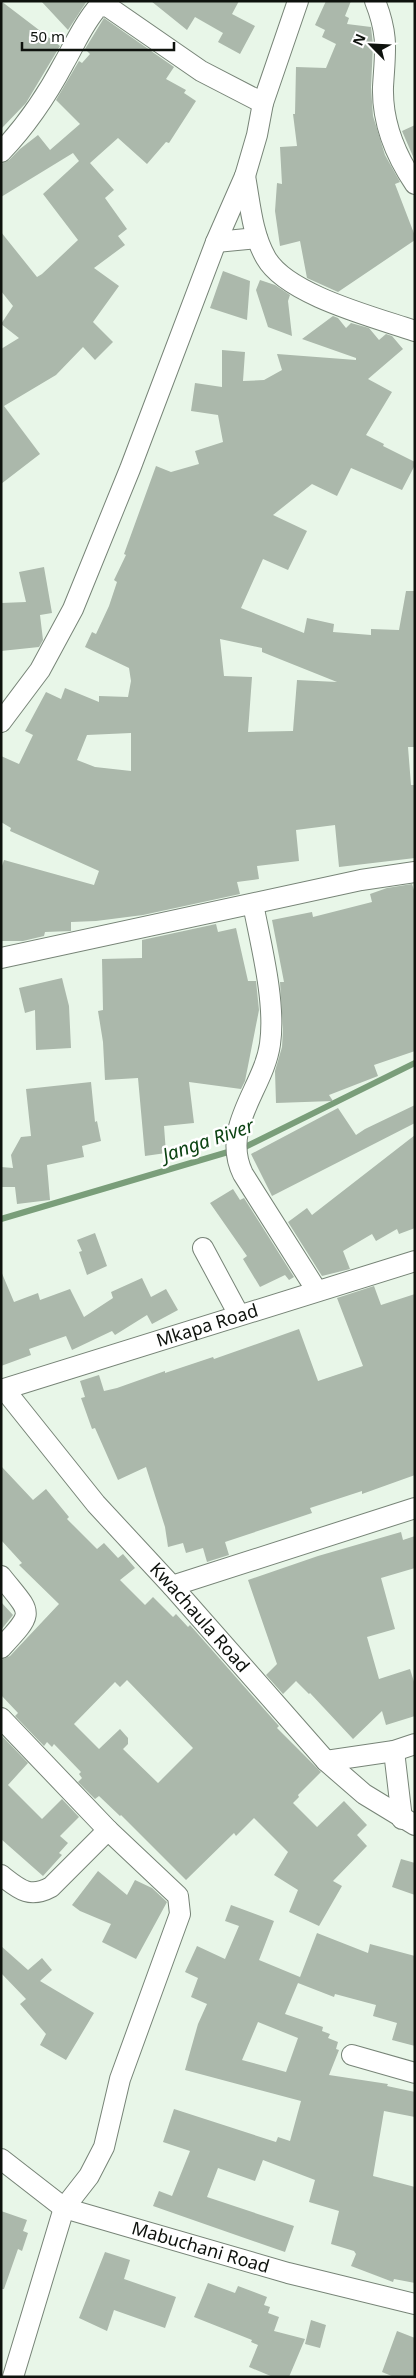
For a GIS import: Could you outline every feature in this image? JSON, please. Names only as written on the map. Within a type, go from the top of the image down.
[{"type":"street","points":[[1,722],[40,670],[73,610],[133,460],[216,242],[246,176],[263,103],[298,1]]},
{"type":"street","points":[[375,1],[385,29],[383,89],[385,111],[397,154],[415,184]]},
{"type":"street","points":[[1,152],[21,130],[40,102],[84,26],[98,7],[107,6],[201,71],[263,103]]},
{"type":"street","points":[[246,176],[257,238],[265,258],[276,273],[291,284],[315,295],[415,331]]},
{"type":"street","points":[[216,242],[257,238]]},
{"type":"street","points":[[1,958],[361,880],[415,872]]},
{"type":"street","points":[[253,904],[267,984],[271,1026],[270,1045],[236,1137],[237,1157],[243,1174],[317,1291]]},
{"type":"street","points":[[203,1248],[239,1315]]},
{"type":"street","name":"Mkapa Road","points":[[3,1389],[415,1261]]},
{"type":"street","name":"Kwachaula Road","points":[[3,1389],[96,1504],[172,1586],[326,1760],[364,1794],[408,1822]]},
{"type":"street","points":[[172,1586],[415,1508]]},
{"type":"street","points":[[1,1576],[24,1605],[27,1613],[24,1622],[1,1648]]},
{"type":"street","points":[[1,1718],[108,1830],[178,1896],[180,1914],[120,2079],[104,2147],[89,2176],[64,2208],[12,2377]]},
{"type":"street","points":[[326,1760],[394,1751],[415,1744]]},
{"type":"street","points":[[394,1751],[408,1822]]},
{"type":"street","points":[[1,1875],[17,1887],[30,1893],[40,1893],[51,1887],[108,1830]]},
{"type":"street","points":[[352,2055],[415,2073]]},
{"type":"street","name":"Mabuchani Road","points":[[1,2159],[64,2208],[288,2273],[415,2304]]},
{"type":"building","points":[[1,1],[60,46],[26,103],[1,129]]},
{"type":"building","points":[[41,1],[87,1],[68,30]]},
{"type":"building","points":[[151,1],[239,1],[232,14],[255,26],[240,54],[218,42],[223,33],[195,17],[187,30]]},
{"type":"building","points":[[326,1],[351,1],[345,16],[349,18],[347,24],[371,27],[373,45],[371,87],[373,116],[385,155],[400,182],[395,184],[415,236],[415,240],[338,292],[307,278],[300,241],[280,246],[275,211],[277,183],[282,184],[280,147],[297,146],[293,114],[295,114],[296,67],[326,68],[336,44],[322,37],[325,30],[315,25]]},
{"type":"building","points":[[104,18],[174,67],[166,79],[186,90],[184,93],[196,101],[169,143],[166,142],[147,164],[118,138],[90,163],[114,190],[105,198],[127,229],[118,236],[125,245],[94,268],[119,286],[93,322],[113,342],[95,360],[83,347],[56,375],[4,406],[40,454],[1,484],[1,349],[19,338],[1,324],[13,306],[1,291],[1,232],[37,277],[42,274],[78,240],[43,194],[79,161],[73,153],[1,197],[1,164],[9,160],[38,135],[50,150],[80,124],[56,100],[79,61],[82,63],[90,54],[85,49]]},
{"type":"building","points":[[415,125],[415,161],[402,131]]},
{"type":"building","points":[[223,271],[250,281],[247,320],[210,308]]},
{"type":"building","points":[[260,280],[275,285],[290,295],[288,301],[292,336],[268,327],[256,290]]},
{"type":"building","points":[[333,316],[338,318],[346,328],[351,323],[369,328],[379,340],[386,334],[392,336],[403,349],[368,379],[392,392],[366,435],[415,462],[415,465],[402,490],[351,468],[337,496],[312,484],[273,515],[307,531],[288,570],[263,559],[241,608],[304,633],[307,618],[334,624],[333,632],[371,635],[371,629],[399,630],[406,591],[415,591],[415,747],[408,747],[411,785],[415,785],[415,858],[339,867],[335,825],[296,830],[299,861],[257,866],[259,879],[237,882],[240,894],[143,915],[71,922],[71,931],[45,932],[44,936],[23,941],[1,941],[1,869],[4,860],[94,885],[99,871],[10,831],[11,828],[1,822],[1,756],[19,764],[33,735],[25,731],[46,692],[61,699],[65,688],[99,702],[99,696],[128,697],[131,681],[129,668],[85,647],[92,632],[96,634],[109,606],[117,582],[114,580],[126,555],[124,554],[156,466],[171,472],[199,464],[195,451],[223,442],[218,415],[191,411],[195,383],[222,387],[222,350],[245,352],[243,381],[264,380],[282,370],[277,354],[356,360],[356,358],[302,339]],"holes":[[[220,639],[262,648],[262,652],[337,682],[297,680],[293,731],[248,732],[252,677],[224,676]],[[131,733],[131,771],[95,767],[77,760],[87,735]]]},
{"type":"building","points":[[44,567],[52,613],[40,615],[43,640],[39,647],[1,651],[1,603],[26,602],[19,572]]},
{"type":"building","points":[[412,884],[415,893],[415,1051],[374,1065],[378,1076],[329,1095],[333,1101],[276,1103],[275,1071],[282,1047],[283,1029],[280,982],[284,982],[272,920],[312,912],[313,917],[372,902],[370,894],[387,888]]},
{"type":"building","points":[[216,924],[218,932],[236,928],[248,981],[256,981],[259,1010],[245,1081],[241,1089],[189,1082],[194,1123],[164,1126],[166,1153],[145,1156],[138,1078],[105,1080],[103,1042],[98,1011],[103,1010],[102,959],[142,958],[142,940]]},
{"type":"building","points":[[62,978],[69,1006],[71,1048],[36,1050],[35,1010],[25,1013],[19,988]]},
{"type":"building","points":[[91,1082],[95,1122],[97,1121],[101,1141],[82,1146],[84,1157],[47,1165],[50,1200],[17,1204],[15,1187],[1,1187],[1,1167],[13,1168],[11,1155],[21,1137],[31,1136],[26,1089]]},
{"type":"building","points":[[415,1105],[415,1123],[272,1196],[251,1154],[338,1108],[356,1135]]},
{"type":"building","points":[[415,1135],[415,1228],[399,1234],[397,1229],[376,1241],[372,1234],[343,1251],[350,1269],[322,1276],[288,1222],[307,1208],[312,1215]]},
{"type":"building","points":[[233,1189],[240,1200],[244,1198],[294,1277],[289,1280],[285,1275],[260,1287],[243,1259],[247,1256],[210,1203]]},
{"type":"building","points":[[95,1233],[107,1266],[87,1275],[79,1252],[82,1251],[77,1240]]},
{"type":"building","points":[[1,1271],[14,1302],[38,1293],[40,1300],[70,1289],[84,1317],[113,1298],[111,1292],[142,1278],[151,1297],[166,1289],[178,1310],[152,1324],[147,1315],[115,1335],[112,1331],[72,1350],[66,1336],[29,1349],[31,1355],[1,1366]]},
{"type":"building","points":[[374,1286],[381,1305],[415,1294],[415,1475],[362,1494],[362,1491],[310,1508],[312,1513],[225,1542],[229,1555],[207,1562],[203,1548],[186,1553],[183,1543],[168,1547],[165,1527],[146,1467],[118,1480],[95,1428],[92,1429],[81,1398],[85,1397],[80,1381],[99,1375],[104,1391],[117,1388],[165,1371],[165,1373],[213,1357],[214,1359],[299,1329],[318,1381],[363,1366],[337,1298]]},
{"type":"building","points":[[1,1466],[33,1500],[46,1489],[69,1517],[67,1519],[97,1549],[104,1543],[118,1558],[123,1554],[135,1568],[120,1580],[145,1605],[153,1597],[173,1617],[176,1614],[188,1627],[190,1625],[279,1726],[277,1728],[321,1772],[298,1795],[299,1797],[293,1803],[317,1827],[344,1801],[367,1825],[357,1835],[367,1846],[333,1881],[342,1886],[319,1926],[289,1912],[298,1890],[274,1875],[288,1852],[254,1818],[236,1836],[234,1833],[186,1880],[121,1815],[99,1796],[95,1799],[78,1782],[82,1778],[79,1774],[81,1772],[54,1744],[52,1747],[47,1742],[44,1746],[15,1716],[18,1713],[1,1695],[1,1660],[10,1656],[59,1604],[19,1565],[22,1563],[1,1540]],"holes":[[[127,1680],[193,1748],[158,1783],[123,1749],[128,1744],[128,1738],[120,1729],[99,1749],[74,1724],[115,1682],[120,1687]]]},
{"type":"building","points":[[401,1532],[403,1540],[415,1536],[415,1568],[381,1578],[395,1629],[367,1637],[379,1679],[410,1669],[415,1685],[415,1716],[386,1725],[382,1711],[353,1739],[310,1693],[296,1681],[283,1694],[266,1675],[277,1664],[248,1580],[318,1556]]},
{"type":"building","points":[[1,1602],[13,1615],[1,1630]]},
{"type":"building","points":[[1,1735],[28,1763],[8,1785],[42,1819],[62,1799],[79,1817],[60,1836],[68,1843],[59,1853],[62,1855],[43,1876],[1,1839]]},
{"type":"building","points":[[401,1859],[415,1863],[415,1895],[392,1887]]},
{"type":"building","points":[[98,1871],[127,1895],[135,1880],[152,1888],[167,1902],[136,1959],[102,1942],[111,1924],[80,1911],[72,1905]]},
{"type":"building","points":[[231,1905],[274,1921],[259,1960],[300,1977],[317,1933],[368,1953],[370,1944],[415,1956],[415,2046],[392,2040],[397,2023],[373,2016],[376,2005],[335,1994],[334,1997],[298,1983],[285,2014],[323,2027],[322,2031],[330,2034],[328,2038],[338,2042],[336,2049],[339,2050],[329,2075],[388,2084],[387,2086],[415,2092],[415,2117],[384,2111],[373,2176],[415,2187],[415,2283],[394,2279],[393,2282],[351,2266],[356,2254],[354,2251],[331,2244],[339,2211],[309,2202],[315,2180],[263,2160],[255,2181],[218,2168],[207,2197],[294,2226],[285,2252],[153,2206],[159,2191],[172,2196],[190,2151],[163,2142],[174,2109],[276,2142],[278,2137],[290,2141],[301,2101],[185,2070],[198,2024],[207,2004],[191,1997],[198,1978],[185,1972],[197,1946],[225,1959],[239,1926],[225,1921]],"holes":[[[258,2022],[298,2038],[286,2072],[242,2060]]]},
{"type":"building","points":[[1,1946],[28,1970],[42,1958],[52,1970],[40,1981],[94,2013],[66,2060],[40,2045],[46,2034],[20,2004],[26,1999],[1,1973]]},
{"type":"building","points":[[1,2211],[27,2220],[23,2231],[28,2233],[22,2251],[18,2249],[4,2289],[1,2289]]},
{"type":"building","points":[[105,2252],[130,2260],[124,2279],[176,2297],[165,2328],[114,2310],[107,2331],[79,2318]]},
{"type":"building","points":[[208,2283],[235,2293],[238,2286],[267,2297],[264,2305],[270,2307],[268,2313],[279,2317],[274,2331],[305,2339],[289,2377],[273,2377],[249,2367],[258,2345],[251,2342],[252,2340],[194,2317]]},
{"type":"building","points":[[311,2320],[326,2325],[320,2348],[305,2344]]},
{"type":"building","points":[[397,2331],[415,2338],[415,2377],[394,2377],[382,2372]]},
{"type":"waterway","name":"Janga River","points":[[1,1219],[245,1147],[415,1063]]}]
